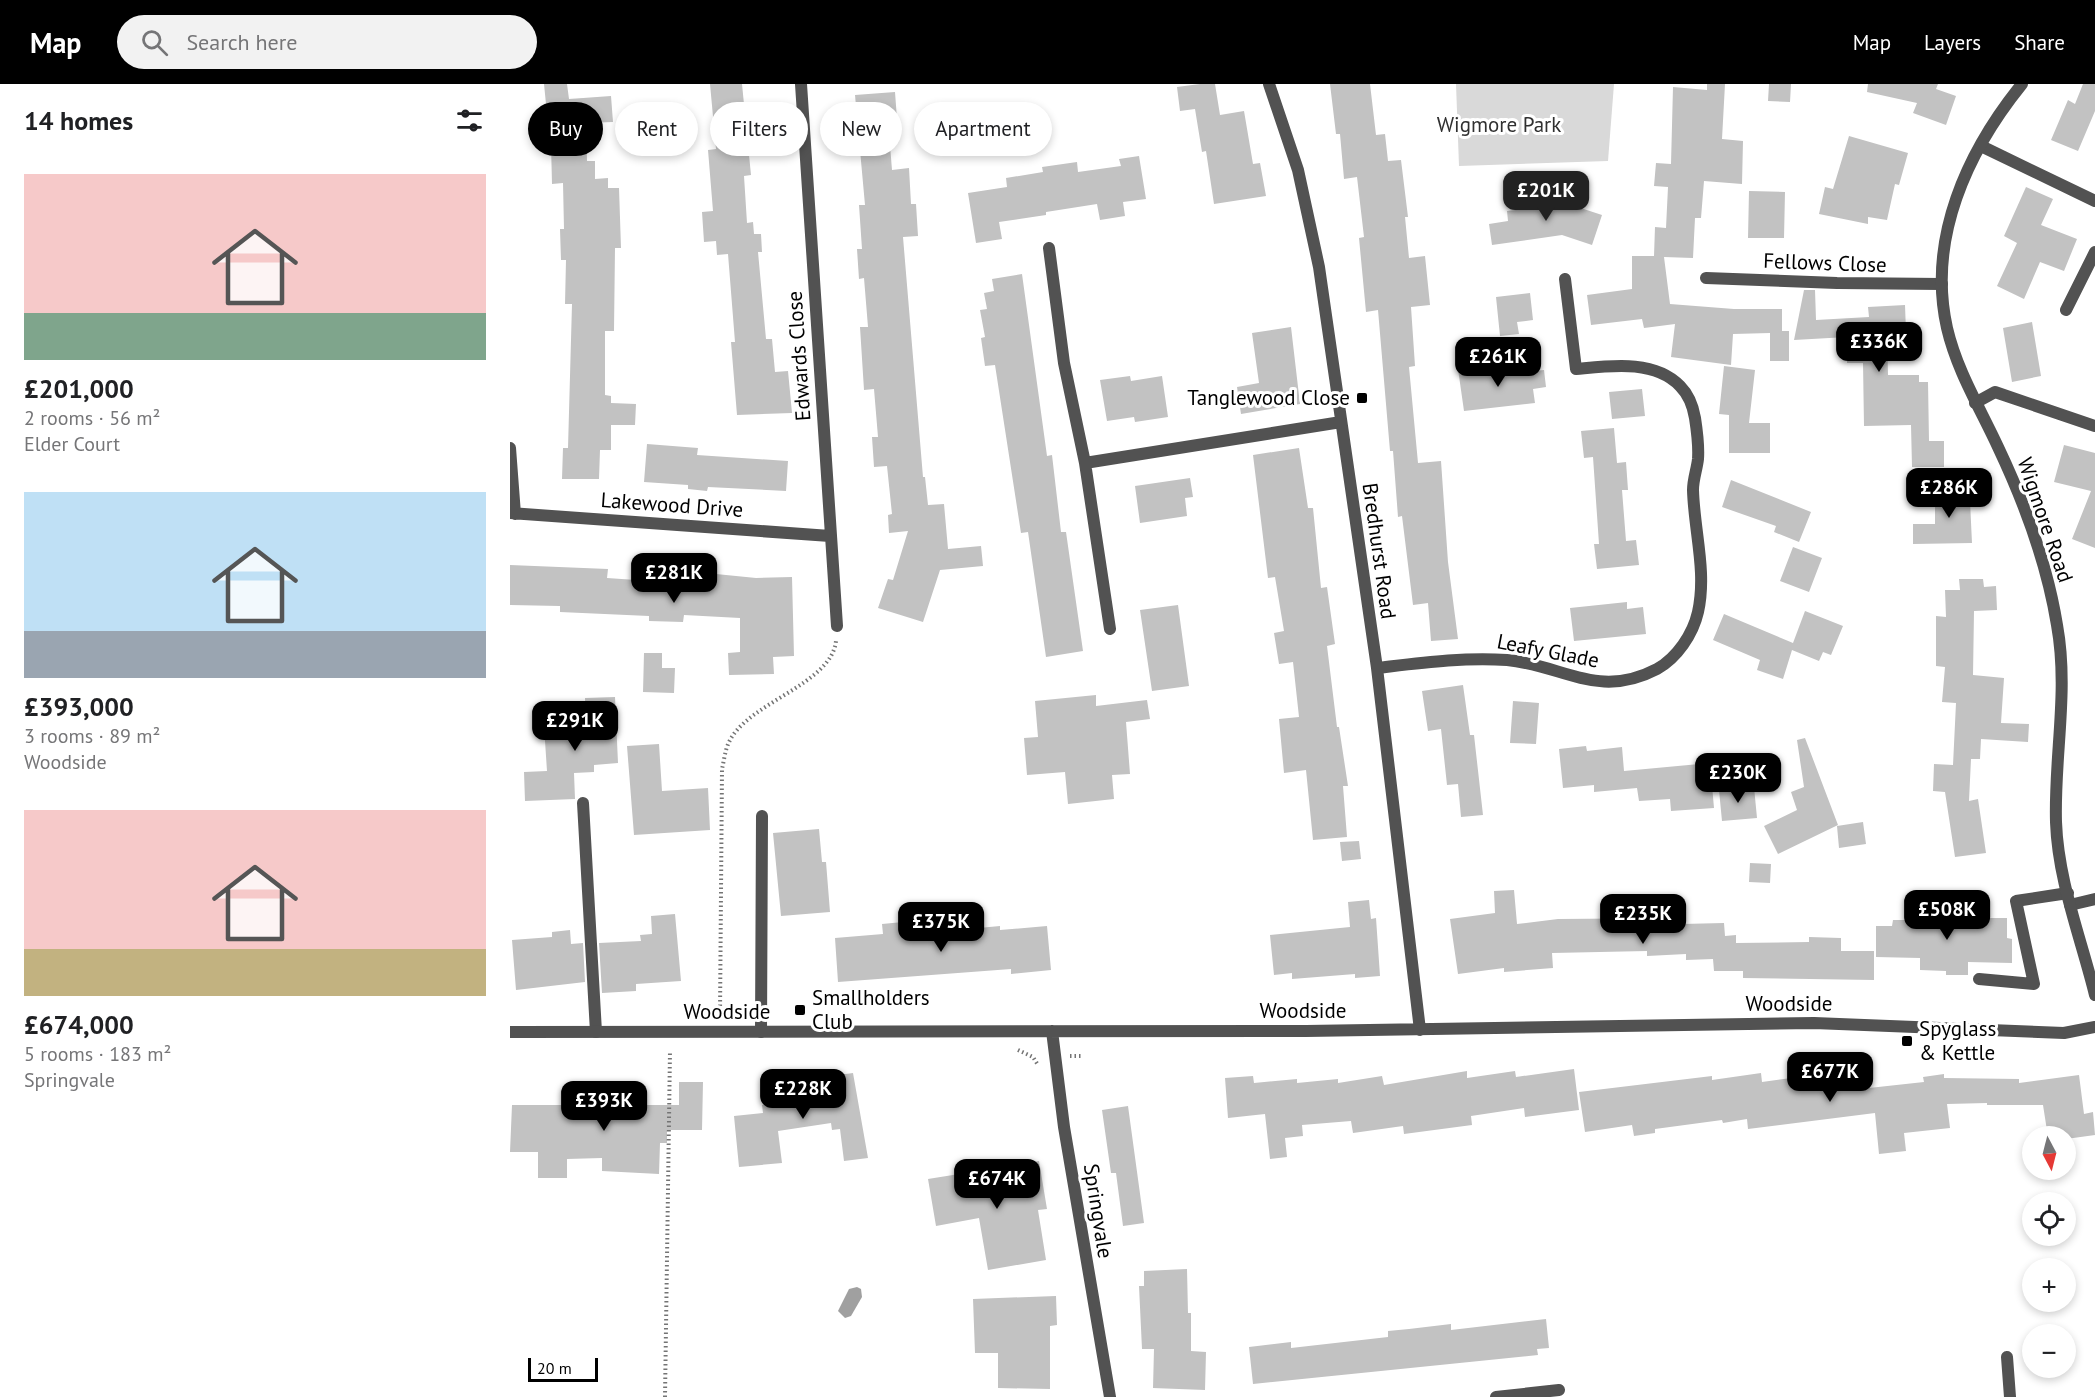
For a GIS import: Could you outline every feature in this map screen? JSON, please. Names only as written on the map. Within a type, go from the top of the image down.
[{"type":"street","name":"Edwards Close","points":[[801,84],[837,626]]},
{"type":"street","name":"Bredhurst Road","points":[[1269,84],[1307,206],[1377,668],[1420,1030]]},
{"type":"street","name":"Wigmore Road","points":[[2018,85],[1981,146],[1954,202],[1945,238],[1942,284],[1949,335],[1963,376],[1998,447],[2034,533],[2058,626],[2063,700],[2056,823],[2058,850],[2095,994]]},
{"type":"street","points":[[1981,146],[2095,201]]},
{"type":"street","points":[[1049,248],[1064,363],[1085,463],[1110,629]]},
{"type":"street","points":[[2066,310],[2095,252]]},
{"type":"street","name":"Fellows Close","points":[[1706,278],[1848,284],[1942,284]]},
{"type":"street","name":"Leafy Glade","points":[[1377,668],[1474,658],[1534,665],[1591,682],[1636,677],[1658,668],[1671,658],[1693,628],[1701,588],[1693,487],[1698,458],[1697,431],[1688,397],[1668,376],[1654,370],[1613,366],[1576,369],[1565,279]]},
{"type":"street","points":[[1975,403],[1995,392],[2095,426]]},
{"type":"street","points":[[1085,463],[1341,422]]},
{"type":"street","points":[[510,448],[513,514]]},
{"type":"street","name":"Lakewood Drive","points":[[513,514],[830,536]]},
{"type":"street","points":[[583,804],[596,1032]]},
{"type":"street","points":[[760,1032],[762,816]]},
{"type":"street","points":[[1979,979],[2034,984],[2016,901],[2095,899]]},
{"type":"street","name":"Woodside","points":[[510,1032],[1420,1030],[1814,1023],[2064,1034],[2095,1027]]},
{"type":"street","name":"Springvale","points":[[1052,1031],[1065,1127],[1110,1397]]},
{"type":"street","points":[[2007,1357],[2010,1397]]},
{"type":"street","points":[[1496,1397],[1559,1390]]},
{"type":"path","points":[[1006,1049],[1018,1050],[1033,1057],[1040,1073]]},
{"type":"path","points":[[658,1051],[678,1051]]},
{"type":"path","points":[[665,1397],[670,1051]]},
{"type":"green space","name":"Wigmore Park","points":[[1456,84],[1614,84],[1608,161],[1459,166]]},
{"type":"shaded area","points":[[857,1287],[861,1289],[862,1297],[851,1316],[845,1318],[838,1311],[849,1289]]},
{"type":"building","points":[[544,84],[567,84],[569,99],[611,96],[613,122],[603,122],[603,102],[546,102]]},
{"type":"building","points":[[710,84],[742,84],[744,102],[712,102]]},
{"type":"building","points":[[1215,84],[1220,115],[1244,111],[1253,164],[1260,163],[1266,196],[1214,204],[1206,151],[1202,152],[1195,109],[1180,111],[1177,87]]},
{"type":"building","points":[[1330,84],[1370,84],[1376,135],[1385,134],[1388,161],[1401,160],[1408,217],[1405,217],[1409,258],[1425,256],[1430,305],[1411,307],[1415,366],[1409,367],[1418,463],[1441,461],[1448,562],[1458,639],[1431,641],[1428,603],[1413,605],[1402,516],[1398,517],[1393,451],[1390,451],[1378,310],[1366,312],[1359,238],[1364,237],[1357,177],[1344,179],[1340,134],[1336,134]]},
{"type":"building","points":[[1707,84],[1725,84],[1722,139],[1743,141],[1742,184],[1704,181],[1701,218],[1695,218],[1693,258],[1664,257],[1670,304],[1734,309],[1782,309],[1782,331],[1789,331],[1789,361],[1770,361],[1770,333],[1733,334],[1731,365],[1671,357],[1675,324],[1644,328],[1642,319],[1591,325],[1587,295],[1632,289],[1632,256],[1654,256],[1655,227],[1666,228],[1668,187],[1654,186],[1656,163],[1671,164],[1673,87],[1707,90]]},
{"type":"building","points":[[1769,84],[1791,84],[1790,102],[1768,101]]},
{"type":"building","points":[[1868,84],[1938,84],[1936,89],[1956,96],[1946,125],[1913,113],[1917,103],[1867,92]]},
{"type":"building","points":[[2083,84],[2095,84],[2095,111],[2078,151],[2051,140],[2068,100],[2075,104]]},
{"type":"building","points":[[895,92],[896,102],[856,102],[855,95]]},
{"type":"building","points":[[1849,136],[1908,153],[1899,185],[1895,184],[1887,220],[1868,217],[1868,224],[1819,214],[1825,187],[1833,189]]},
{"type":"building","points":[[708,150],[710,150],[710,156],[749,156],[751,175],[744,176],[747,223],[753,222],[754,234],[761,234],[762,252],[758,252],[766,339],[772,339],[775,372],[788,371],[792,413],[737,415],[731,342],[735,342],[728,254],[717,255],[716,241],[704,242],[702,212],[713,211]]},
{"type":"building","points":[[551,156],[587,156],[587,161],[595,161],[595,179],[608,178],[608,188],[619,188],[621,248],[615,248],[614,331],[605,331],[605,395],[611,396],[611,403],[636,404],[635,425],[611,425],[611,450],[600,450],[599,479],[562,479],[563,448],[568,448],[572,304],[565,304],[566,260],[561,260],[560,229],[564,229],[563,183],[552,184]]},
{"type":"building","points":[[861,156],[891,156],[892,170],[909,168],[911,204],[916,204],[918,236],[903,237],[923,477],[925,477],[928,505],[944,504],[948,549],[981,546],[983,566],[940,570],[923,622],[878,608],[888,579],[893,580],[908,531],[889,533],[888,515],[892,514],[887,466],[874,467],[872,437],[878,437],[874,389],[864,390],[860,327],[868,327],[864,278],[859,279],[857,249],[862,249],[859,205],[865,205]]},
{"type":"building","points":[[1139,156],[1146,199],[1123,202],[1125,216],[1100,220],[1097,204],[1046,212],[1046,215],[999,222],[1002,239],[976,243],[968,193],[1007,187],[1006,178],[1043,172],[1042,167],[1077,162],[1078,172],[1121,166],[1119,159]]},
{"type":"building","points":[[2026,187],[2053,199],[2041,225],[2077,239],[2064,271],[2040,262],[2024,299],[1997,286],[2017,243],[2004,236]]},
{"type":"building","points":[[1749,191],[1785,192],[1784,238],[1748,238]]},
{"type":"building","points":[[1544,196],[1602,215],[1592,245],[1562,235],[1492,245],[1489,224],[1508,221],[1507,211],[1525,209],[1523,199]]},
{"type":"building","points":[[1022,274],[1047,456],[1052,455],[1061,532],[1066,532],[1083,651],[1046,657],[1028,532],[1021,533],[995,365],[985,366],[981,338],[985,337],[980,310],[987,309],[984,293],[994,291],[992,279]]},
{"type":"building","points":[[1804,290],[1815,290],[1816,320],[1869,317],[1868,307],[1905,305],[1906,332],[1887,333],[1888,375],[1919,375],[1919,382],[1928,382],[1929,441],[1944,441],[1944,467],[1912,467],[1911,425],[1864,426],[1863,363],[1847,363],[1847,337],[1794,340]]},
{"type":"building","points":[[1530,293],[1533,320],[1517,322],[1519,334],[1500,336],[1496,297]]},
{"type":"building","points":[[2032,322],[2041,376],[2012,382],[2003,328]]},
{"type":"building","points":[[1291,327],[1300,404],[1241,414],[1237,387],[1259,383],[1252,333]]},
{"type":"building","points":[[1484,366],[1486,376],[1544,370],[1546,387],[1533,389],[1535,403],[1464,411],[1458,369]]},
{"type":"building","points":[[1724,366],[1755,370],[1749,423],[1770,423],[1770,453],[1729,453],[1729,415],[1719,414]]},
{"type":"building","points":[[1130,376],[1131,381],[1162,376],[1168,417],[1135,422],[1134,417],[1107,421],[1100,380]]},
{"type":"building","points":[[1642,389],[1645,416],[1612,419],[1609,392]]},
{"type":"building","points":[[1614,428],[1617,463],[1626,462],[1628,490],[1622,490],[1626,541],[1636,540],[1639,565],[1597,569],[1594,544],[1599,544],[1593,457],[1584,458],[1581,431]]},
{"type":"building","points":[[647,444],[698,448],[697,455],[788,461],[786,491],[708,487],[707,491],[688,489],[688,485],[644,482]]},
{"type":"building","points":[[2064,445],[2095,453],[2095,548],[2072,539],[2091,491],[2054,482]]},
{"type":"building","points":[[1299,448],[1308,508],[1313,508],[1321,588],[1327,587],[1335,644],[1327,646],[1337,727],[1339,727],[1348,786],[1343,786],[1347,837],[1313,840],[1306,770],[1284,773],[1279,719],[1299,717],[1293,662],[1279,664],[1274,633],[1284,631],[1275,577],[1268,578],[1253,455]]},
{"type":"building","points":[[1190,478],[1193,497],[1185,498],[1187,516],[1140,523],[1135,486]]},
{"type":"building","points":[[1731,480],[1811,512],[1799,542],[1774,532],[1776,526],[1722,507]]},
{"type":"building","points":[[1947,480],[1969,480],[1972,543],[1913,544],[1913,524],[1935,524],[1935,504],[1948,504]]},
{"type":"building","points":[[1793,547],[1822,558],[1809,592],[1780,581]]},
{"type":"building","points":[[510,565],[608,569],[607,578],[636,580],[637,573],[691,576],[691,567],[716,569],[716,574],[756,578],[792,577],[794,656],[773,657],[774,674],[729,675],[728,653],[740,652],[740,618],[684,615],[683,622],[649,621],[649,616],[560,612],[560,606],[510,605]]},
{"type":"building","points":[[1959,579],[1983,579],[1984,587],[1996,586],[1997,610],[1974,611],[1973,675],[2004,678],[2001,723],[2029,724],[2028,742],[1981,739],[1980,759],[1971,759],[1969,801],[1978,799],[1986,853],[1955,857],[1945,792],[1933,791],[1934,764],[1953,765],[1956,703],[1942,702],[1945,667],[1936,666],[1936,616],[1946,617],[1945,590],[1960,590]]},
{"type":"building","points":[[1627,602],[1627,609],[1643,607],[1646,634],[1574,641],[1570,608]]},
{"type":"building","points":[[1178,605],[1189,686],[1152,691],[1140,610]]},
{"type":"building","points":[[1805,611],[1843,626],[1831,655],[1823,652],[1819,661],[1792,650],[1783,679],[1757,670],[1760,660],[1713,640],[1724,614],[1793,643]]},
{"type":"building","points":[[644,653],[662,653],[662,668],[675,668],[674,693],[643,692]]},
{"type":"building","points":[[1463,685],[1470,735],[1474,735],[1483,815],[1461,817],[1458,784],[1447,785],[1441,729],[1428,731],[1422,691]]},
{"type":"building","points":[[1096,695],[1096,706],[1147,700],[1150,719],[1126,722],[1130,774],[1112,775],[1114,799],[1068,804],[1065,772],[1027,775],[1024,738],[1038,737],[1035,701]]},
{"type":"building","points":[[615,697],[618,763],[594,765],[594,772],[574,773],[575,799],[525,801],[524,772],[547,771],[544,726],[586,724],[585,698]]},
{"type":"building","points":[[1513,701],[1539,703],[1536,744],[1510,743]]},
{"type":"building","points":[[1805,738],[1838,825],[1778,854],[1764,826],[1797,810],[1791,792],[1804,787],[1797,740]]},
{"type":"building","points":[[659,744],[662,791],[708,788],[710,830],[634,835],[627,746]]},
{"type":"building","points":[[1586,746],[1587,751],[1622,747],[1624,771],[1710,763],[1714,808],[1671,811],[1670,799],[1639,801],[1637,788],[1594,792],[1594,785],[1563,788],[1559,749]]},
{"type":"building","points":[[1754,787],[1757,818],[1722,821],[1719,790]]},
{"type":"building","points":[[1863,822],[1866,844],[1839,848],[1837,826]]},
{"type":"building","points":[[819,829],[822,862],[826,862],[830,912],[781,916],[773,833]]},
{"type":"building","points":[[1359,841],[1361,859],[1342,861],[1340,842]]},
{"type":"building","points":[[1750,863],[1771,864],[1770,883],[1749,882]]},
{"type":"building","points":[[1514,890],[1517,924],[1558,919],[1681,918],[1682,924],[1724,923],[1725,936],[1736,935],[1736,943],[1809,942],[1809,937],[1841,938],[1841,951],[1874,951],[1874,980],[1743,978],[1743,971],[1714,971],[1713,959],[1686,960],[1686,954],[1647,956],[1647,951],[1552,953],[1553,968],[1504,972],[1504,968],[1458,974],[1450,919],[1495,913],[1494,891]]},
{"type":"building","points":[[1369,900],[1371,919],[1376,918],[1380,976],[1355,978],[1355,974],[1292,979],[1292,973],[1274,975],[1270,935],[1350,927],[1348,902]]},
{"type":"building","points":[[1942,906],[1968,906],[1967,918],[2007,918],[2007,938],[2012,939],[2012,963],[1968,962],[1968,975],[1946,975],[1946,971],[1920,970],[1920,958],[1876,957],[1876,926],[1892,926],[1893,920],[1942,920]]},
{"type":"building","points":[[675,914],[681,981],[636,984],[636,991],[602,993],[599,943],[641,941],[640,935],[652,934],[651,916]]},
{"type":"building","points":[[903,922],[904,935],[1000,926],[1000,930],[1047,926],[1051,970],[1011,974],[1011,969],[838,982],[835,938],[883,934],[882,924]]},
{"type":"building","points":[[570,930],[571,944],[583,943],[585,982],[516,990],[512,940],[552,937],[552,932]]},
{"type":"building","points":[[1867,1068],[1869,1088],[1924,1082],[1923,1077],[1944,1074],[1944,1078],[2019,1079],[2019,1083],[2079,1075],[2084,1114],[2093,1112],[2095,1135],[2076,1138],[2076,1126],[2046,1126],[2043,1105],[1987,1105],[1987,1103],[1947,1104],[1950,1128],[1904,1133],[1906,1151],[1879,1154],[1875,1113],[1748,1129],[1747,1119],[1655,1129],[1655,1133],[1634,1136],[1632,1125],[1585,1132],[1579,1092],[1712,1076],[1712,1080],[1761,1073],[1762,1082]]},
{"type":"building","points":[[1574,1069],[1579,1110],[1525,1117],[1524,1108],[1471,1116],[1472,1125],[1404,1134],[1403,1126],[1353,1133],[1351,1121],[1302,1125],[1303,1136],[1285,1138],[1287,1157],[1270,1159],[1265,1114],[1228,1118],[1225,1078],[1253,1076],[1254,1083],[1297,1079],[1297,1083],[1338,1079],[1338,1083],[1382,1076],[1384,1085],[1467,1071],[1467,1078],[1515,1071],[1516,1077]]},
{"type":"building","points":[[853,1073],[868,1158],[844,1161],[840,1129],[832,1130],[831,1123],[778,1131],[782,1163],[739,1167],[734,1116],[763,1113],[762,1105],[791,1103],[788,1082]]},
{"type":"building","points":[[679,1082],[703,1082],[702,1130],[667,1130],[667,1143],[660,1143],[659,1174],[602,1171],[602,1158],[567,1159],[567,1178],[538,1178],[538,1152],[510,1152],[512,1105],[579,1105],[605,1103],[605,1098],[624,1098],[624,1105],[679,1105]]},
{"type":"building","points":[[1128,1106],[1144,1223],[1123,1226],[1116,1173],[1111,1173],[1102,1110]]},
{"type":"building","points":[[1039,1161],[1047,1209],[1038,1210],[1046,1260],[988,1270],[979,1218],[936,1226],[928,1179]]},
{"type":"building","points":[[1187,1269],[1188,1313],[1191,1313],[1191,1351],[1206,1352],[1205,1390],[1153,1388],[1154,1349],[1142,1349],[1139,1286],[1144,1286],[1144,1271]]},
{"type":"building","points":[[1056,1296],[1057,1325],[1050,1326],[1050,1389],[998,1388],[998,1353],[975,1353],[973,1299]]},
{"type":"building","points":[[1546,1319],[1549,1348],[1537,1349],[1538,1355],[1253,1384],[1249,1347],[1291,1342],[1291,1348],[1388,1337],[1388,1331],[1451,1324],[1451,1330]]},
{"type":"place","name":"Tanglewood Close","points":[[1362,398]]},
{"type":"place","name":"Smallholders Club","points":[[800,1010]]},
{"type":"place","name":"Spyglass & Kettle","points":[[1907,1041]]}]
